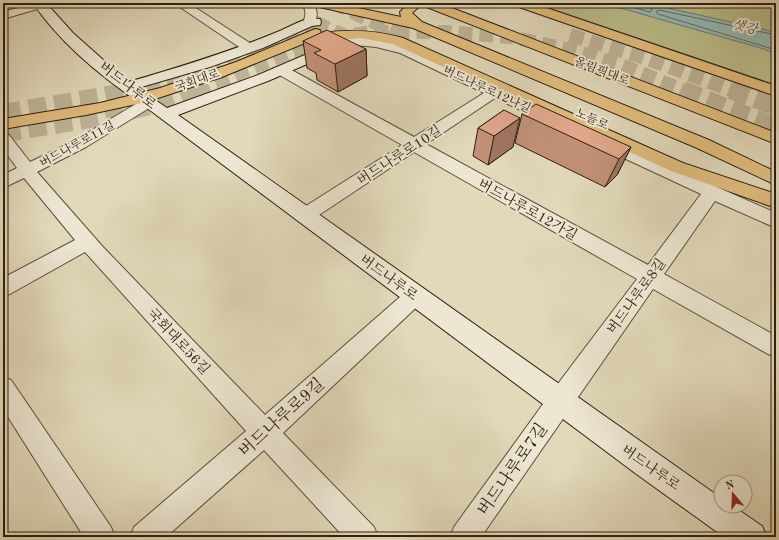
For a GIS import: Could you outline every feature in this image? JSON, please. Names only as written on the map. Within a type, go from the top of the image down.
[{"type":"main road","points":[[301,39],[315,27],[321,16],[320,8],[316,3]]},
{"type":"main road","points":[[319,3],[357,8],[410,34],[703,144],[776,179]]},
{"type":"main road","name":"국회대로","points":[[3,124],[145,100],[264,56],[301,39],[357,8],[381,3]]},
{"type":"main road","points":[[410,34],[406,12],[417,3]]},
{"type":"main road","name":"올림픽대로","points":[[428,3],[776,139]]},
{"type":"main road","points":[[520,3],[776,91]]},
{"type":"main road","name":"버드나루로","points":[[42,4],[68,36],[145,100],[560,401],[751,537]]},
{"type":"main road","points":[[145,100],[204,64],[249,48],[312,22]]},
{"type":"main road","points":[[301,39],[361,33],[380,35],[410,34]]},
{"type":"main road","name":"노들로","points":[[410,34],[776,186]]},
{"type":"main road","name":"노들로","points":[[410,34],[776,200]]},
{"type":"main road","points":[[145,100],[281,70],[348,39]]},
{"type":"street","points":[[180,3],[249,48]]},
{"type":"street","points":[[307,3],[312,10],[312,22]]},
{"type":"street","points":[[3,16],[42,4]]},
{"type":"street","name":"버드나루로12나길","points":[[348,39],[386,44],[404,50],[494,93],[776,221]]},
{"type":"street","name":"버드나루로12가길","points":[[281,70],[776,347]]},
{"type":"street","name":"버드나루로10길","points":[[304,216],[494,93]]},
{"type":"street","name":"버드나루로11길","points":[[3,182],[80,144],[145,100]]},
{"type":"street","name":"국회대로56길","points":[[3,138],[26,171],[86,242],[264,433],[364,537]]},
{"type":"street","name":"버드나루로8길","points":[[560,401],[712,192]]},
{"type":"street","points":[[3,288],[86,242]]},
{"type":"street","name":"버드나루로9길","points":[[144,537],[264,433],[415,296]]},
{"type":"street","points":[[3,388],[101,537]]},
{"type":"street","name":"버드나루로7길","points":[[464,537],[560,401]]},
{"type":"green space","points":[[534,3],[776,3],[776,85]]},
{"type":"water","name":"샛강","points":[[603,3],[645,3],[776,32],[776,54],[764,49]]},
{"type":"building","points":[[327,30],[366,49],[335,64],[314,53],[321,50],[303,41]]},
{"type":"building","points":[[536,104],[631,147],[619,159],[522,114]]},
{"type":"building","points":[[504,110],[520,118],[494,136],[478,128]]},
{"type":"tunnel","points":[[333,3],[408,38]]},
{"type":"tunnel","points":[[315,22],[349,38]]},
{"type":"tunnel","points":[[126,91],[169,81],[213,66],[290,35],[325,26]]},
{"type":"tunnel","points":[[196,91],[293,51],[332,38],[373,32],[446,32],[511,37],[575,51],[621,65],[685,91]]},
{"type":"tunnel","points":[[570,35],[648,59],[734,91]]},
{"type":"tunnel","points":[[3,113],[131,90]]},
{"type":"tunnel","points":[[3,133],[127,112],[199,90]]},
{"type":"tunnel","points":[[683,90],[776,127]]},
{"type":"tunnel","points":[[731,90],[776,107]]}]
